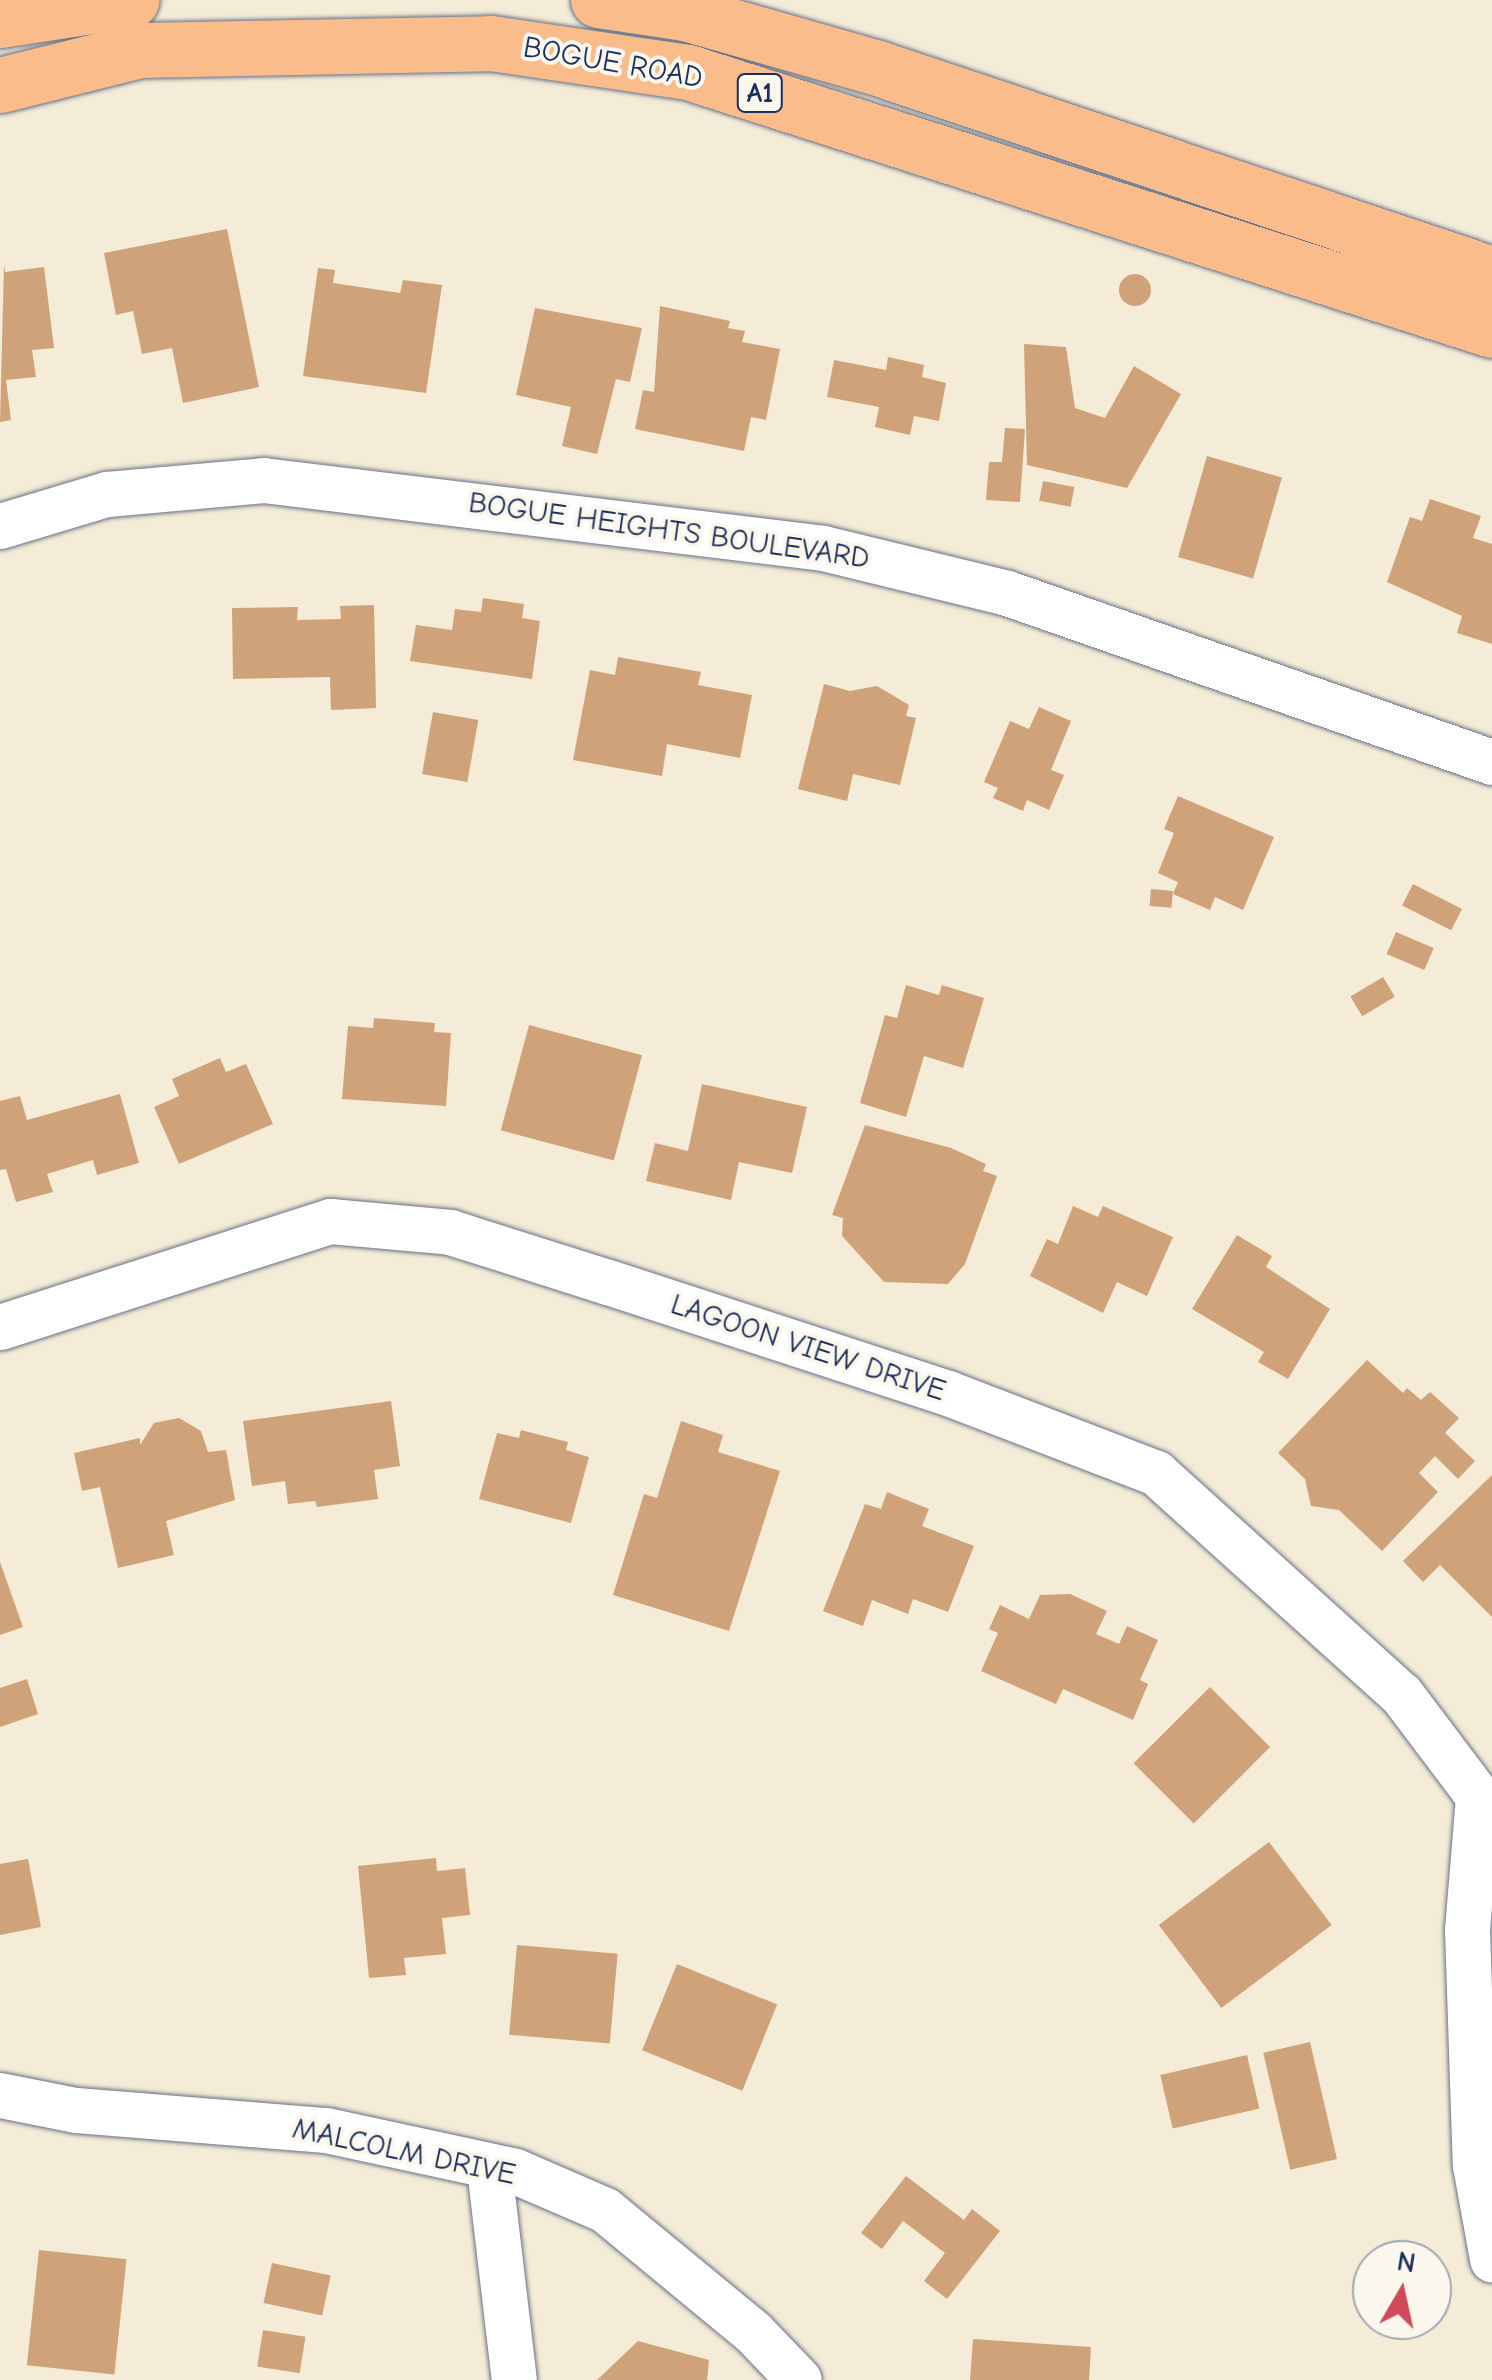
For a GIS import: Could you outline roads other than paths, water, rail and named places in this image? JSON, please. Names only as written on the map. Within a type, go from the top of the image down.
[{"type":"main road","points":[[0,20],[130,0]]},
{"type":"main road","name":"BOGUE ROAD","points":[[598,0],[685,13],[881,68],[1492,274]]},
{"type":"main road","name":"BOGUE ROAD","points":[[0,85],[140,50],[471,43],[688,72],[863,123],[1492,330]]},
{"type":"street","name":"BOGUE HEIGHTS BOULEVARD","points":[[0,526],[107,494],[264,480],[823,548],[1006,593],[1492,762]]},
{"type":"street","name":"LAGOON VIEW DRIVE","points":[[0,1327],[330,1221],[468,1237],[948,1393],[1156,1474],[1401,1694],[1485,1800]]},
{"type":"street","points":[[1485,1800],[1468,1930],[1475,2165],[1492,2259]]},
{"type":"street","name":"MALCOLM DRIVE","points":[[0,2095],[76,2110],[326,2130],[515,2171],[605,2210],[753,2332],[799,2380]]},
{"type":"street","points":[[490,2168],[514,2380]]}]
